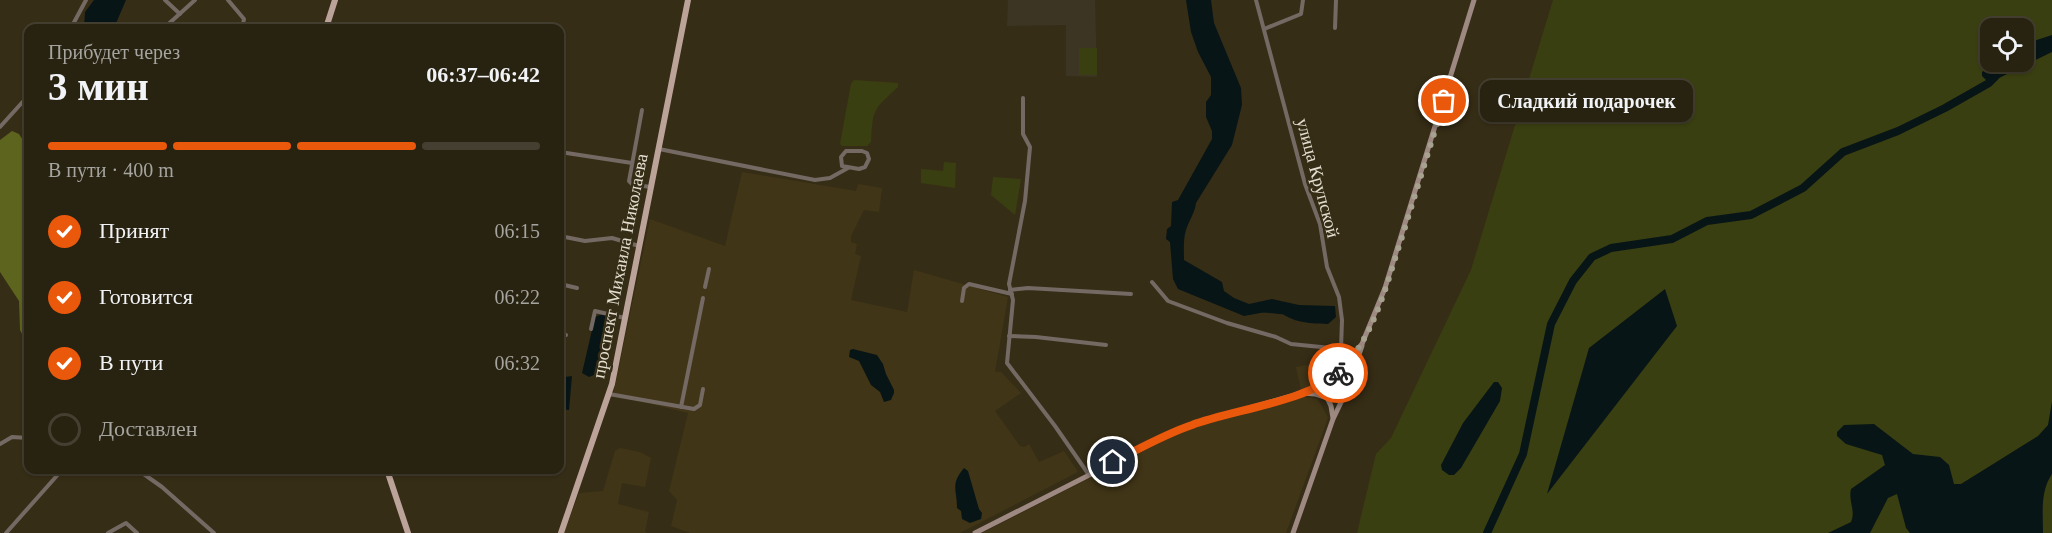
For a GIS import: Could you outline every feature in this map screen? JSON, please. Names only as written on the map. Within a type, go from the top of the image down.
[{"type":"main road","points":[[327,24],[335,0]]},
{"type":"main road","name":"проспект Михаила Николаева","points":[[561,533],[609,394],[688,0]]},
{"type":"main road","points":[[1293,533],[1333,419],[1345,394],[1385,288],[1474,0]]},
{"type":"main road","points":[[1333,419],[1323,389],[1362,344]]},
{"type":"main road","points":[[975,533],[1191,425],[1302,393],[1330,380],[1343,382],[1345,394]]},
{"type":"main road","points":[[1302,393],[1337,400],[1345,394]]},
{"type":"main road","points":[[388,474],[408,533]]},
{"type":"street","points":[[73,24],[86,0]]},
{"type":"street","points":[[165,0],[180,15]]},
{"type":"street","points":[[169,24],[195,0]]},
{"type":"street","points":[[228,0],[244,19],[243,24]]},
{"type":"street","name":"улица Крупской","points":[[1256,0],[1305,184],[1320,224],[1327,267],[1340,297],[1341,349]]},
{"type":"street","points":[[1264,29],[1301,14],[1303,0]]},
{"type":"street","points":[[1335,28],[1336,0]]},
{"type":"street","points":[[1023,98],[1023,134],[1030,147],[1025,201],[1009,284],[1011,292],[1007,363],[1089,475]]},
{"type":"street","points":[[0,126],[24,100]]},
{"type":"street","points":[[642,110],[629,181],[632,184],[651,188]]},
{"type":"street","points":[[659,149],[815,180],[825,180],[849,168]]},
{"type":"street","points":[[833,177],[841,155],[846,151],[862,151],[868,155],[869,159],[866,167],[849,168],[842,166],[840,162]]},
{"type":"street","points":[[564,153],[632,163]]},
{"type":"street","points":[[564,237],[585,241],[612,238],[639,246]]},
{"type":"street","points":[[705,287],[709,269]]},
{"type":"street","points":[[1152,282],[1168,301],[1291,344],[1341,349],[1348,361]]},
{"type":"street","points":[[962,301],[964,288],[969,284],[1011,292],[1028,288],[1131,294]]},
{"type":"street","points":[[564,285],[577,288]]},
{"type":"street","points":[[681,407],[703,298]]},
{"type":"street","points":[[591,329],[595,311],[625,318]]},
{"type":"street","points":[[1009,336],[1106,345]]},
{"type":"street","points":[[609,394],[698,408],[703,389]]},
{"type":"street","points":[[0,444],[12,437],[24,438]]},
{"type":"street","points":[[6,533],[58,474]]},
{"type":"street","points":[[144,474],[214,533]]},
{"type":"street","points":[[108,533],[126,523],[137,533]]},
{"type":"shaded area","points":[[94,0],[126,0],[116,24],[84,24],[85,12]]},
{"type":"shaded area","points":[[1008,0],[1095,0],[1097,77],[1066,76],[1066,25],[1007,26]]},
{"type":"shaded area","points":[[1186,0],[1211,0],[1214,23],[1241,88],[1242,105],[1232,145],[1196,203],[1187,226],[1184,260],[1222,282],[1224,291],[1234,298],[1249,304],[1272,299],[1299,305],[1335,306],[1336,317],[1328,324],[1301,322],[1276,310],[1244,316],[1178,289],[1173,279],[1170,242],[1166,239],[1167,229],[1171,226],[1172,202],[1178,200],[1212,139],[1212,131],[1206,117],[1206,102],[1211,95],[1211,77],[1191,32]]},
{"type":"shaded area","points":[[2052,35],[2052,52],[2034,61],[2034,41]]},
{"type":"shaded area","points":[[1982,72],[2011,72],[1989,83],[1982,76]]},
{"type":"shaded area","points":[[742,172],[856,191],[858,184],[882,188],[879,212],[864,210],[851,236],[851,242],[857,244],[855,254],[861,256],[851,300],[907,312],[914,270],[1008,297],[995,372],[1001,372],[1021,393],[995,411],[1020,446],[1024,447],[1029,444],[1039,462],[1064,451],[1078,472],[960,533],[690,533],[671,526],[677,500],[669,491],[688,413],[613,395],[650,219],[725,246]]},
{"type":"shaded area","points":[[1665,289],[1677,326],[1547,494],[1589,348]]},
{"type":"shaded area","points":[[605,313],[616,317],[609,352],[602,367],[589,377],[582,373],[595,317]]},
{"type":"shaded area","points":[[850,350],[877,355],[894,390],[891,400],[884,402],[880,392],[871,385],[859,361],[849,357]]},
{"type":"shaded area","points":[[1312,364],[1333,371],[1322,380],[1301,390],[1296,367]]},
{"type":"shaded area","points":[[564,376],[572,376],[569,410],[564,409]]},
{"type":"shaded area","points":[[1494,382],[1498,382],[1502,388],[1500,401],[1461,468],[1454,475],[1449,475],[1442,470],[1441,465],[1463,423]]},
{"type":"shaded area","points":[[1297,396],[1318,399],[1328,418],[1286,533],[982,533],[1173,436]]},
{"type":"shaded area","points":[[2052,401],[2052,474],[2044,495],[2043,533],[1910,533],[1906,528],[1897,494],[1888,498],[1870,533],[1828,533],[1851,522],[1853,513],[1851,489],[1885,465],[1882,455],[1846,444],[1837,436],[1837,432],[1844,425],[1874,424],[1913,454],[1940,457],[1949,465],[1954,484],[1961,484],[2038,436],[2048,425]]},
{"type":"shaded area","points":[[620,448],[640,452],[651,458],[645,487],[622,483],[618,504],[649,512],[645,532],[647,533],[564,533],[579,493],[603,491],[615,451]]},
{"type":"shaded area","points":[[964,468],[968,471],[982,513],[981,519],[970,523],[962,519],[961,511],[957,508],[955,487]]},
{"type":"green space","points":[[1553,0],[2052,0],[2052,533],[1357,533],[1376,454],[1391,438],[1471,270]]},
{"type":"green space","points":[[1079,48],[1097,48],[1097,75],[1079,75]]},
{"type":"green space","points":[[854,80],[898,83],[898,87],[876,110],[871,142],[867,146],[842,146],[840,144],[851,84]]},
{"type":"green space","points":[[12,131],[19,134],[24,142],[24,338],[20,330],[19,301],[0,272],[0,140]]},
{"type":"green space","points":[[944,162],[956,163],[955,188],[921,183],[921,169],[943,171]]},
{"type":"green space","points":[[993,177],[1021,179],[1015,215],[991,195]]},
{"type":"waterway","points":[[1487,533],[1523,454],[1551,324],[1573,281],[1592,257],[1611,248],[1672,239],[1707,221],[1751,215],[1803,188],[1843,152],[1898,131],[1945,108],[1989,83],[1995,77]]},
{"type":"waterway","points":[[1261,310],[1282,312]]},
{"type":"way so far","points":[[1338,373],[1362,344],[1370,330],[1444,101]]},
{"type":"place","name":"Сладкий подарочек","points":[[1444,101]]},
{"type":"route","points":[[1113,462],[1191,425],[1302,393],[1320,386],[1338,373]]}]
